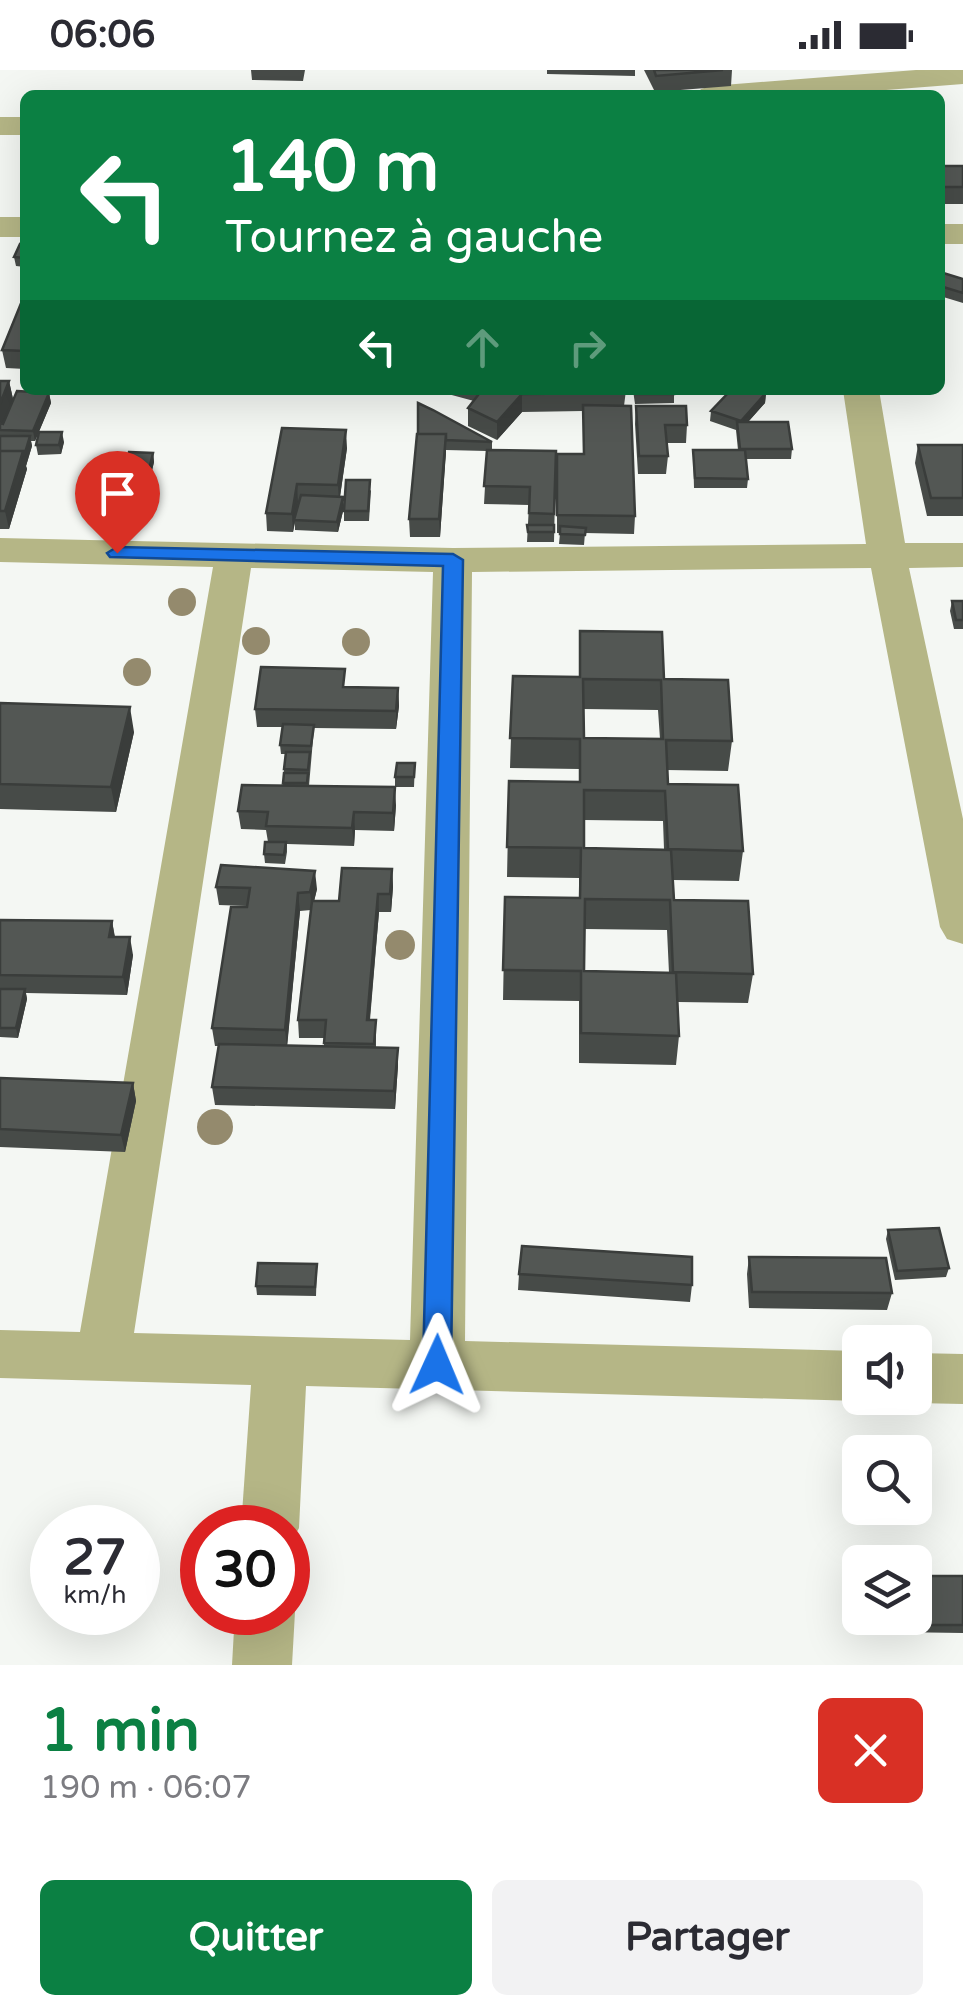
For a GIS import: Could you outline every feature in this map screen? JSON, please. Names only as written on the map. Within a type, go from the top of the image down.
[{"type":"street","points":[[757,90],[963,75]]},
{"type":"street","points":[[862,395],[887,553],[963,926]]},
{"type":"street","points":[[0,550],[453,560],[963,555]]},
{"type":"street","points":[[103,1357],[234,556]]},
{"type":"street","points":[[437,1365],[453,560]]},
{"type":"street","points":[[0,1354],[842,1376]]},
{"type":"street","points":[[271,1505],[280,1362]]},
{"type":"street","points":[[932,1378],[963,1379]]},
{"type":"street","points":[[262,1665],[264,1635]]},
{"type":"building","points":[[654,70],[723,70],[656,76]]},
{"type":"building","points":[[945,166],[963,166],[963,187],[945,187]]},
{"type":"building","points":[[945,274],[963,279],[963,293],[945,288]]},
{"type":"building","points":[[20,306],[20,351],[2,350]]},
{"type":"building","points":[[0,381],[9,381],[0,404]]},
{"type":"building","points":[[17,391],[20,395],[48,395],[33,431],[0,430],[0,423],[3,424]]},
{"type":"building","points":[[478,395],[521,395],[497,422],[468,408]]},
{"type":"building","points":[[726,395],[764,395],[741,421],[711,411]]},
{"type":"building","points":[[418,403],[492,442],[446,440],[446,434],[418,434]]},
{"type":"building","points":[[583,405],[631,406],[635,516],[557,515],[557,454],[584,454]]},
{"type":"building","points":[[636,406],[686,406],[687,425],[665,425],[668,456],[639,456]]},
{"type":"building","points":[[737,422],[788,422],[792,449],[740,449]]},
{"type":"building","points":[[282,428],[346,430],[338,485],[297,484],[292,514],[266,513]]},
{"type":"building","points":[[39,432],[62,432],[59,445],[36,445]]},
{"type":"building","points":[[417,434],[446,434],[439,519],[409,519]]},
{"type":"building","points":[[0,436],[30,436],[24,456],[23,451],[0,451]]},
{"type":"building","points":[[918,445],[963,445],[963,498],[931,498]]},
{"type":"building","points":[[487,450],[556,451],[554,514],[529,513],[530,487],[484,486]]},
{"type":"building","points":[[693,450],[745,450],[748,479],[695,478]]},
{"type":"building","points":[[0,451],[23,451],[5,511],[0,511]]},
{"type":"building","points":[[129,452],[153,453],[137,520],[112,519]]},
{"type":"building","points":[[346,480],[370,480],[368,511],[344,511]]},
{"type":"building","points":[[301,495],[343,497],[337,522],[294,520]]},
{"type":"building","points":[[527,525],[554,525],[554,532],[528,532]]},
{"type":"building","points":[[560,526],[586,528],[585,535],[560,534]]},
{"type":"building","points":[[952,601],[963,601],[963,620],[956,620]]},
{"type":"building","points":[[580,631],[662,632],[664,679],[728,680],[732,741],[666,740],[668,784],[738,785],[743,851],[668,849],[665,791],[584,790],[584,848],[671,850],[674,900],[748,901],[753,974],[673,972],[670,900],[585,899],[584,971],[676,973],[679,1036],[581,1033],[581,971],[503,970],[505,897],[580,898],[581,848],[507,847],[509,781],[580,782],[580,739],[510,738],[513,676],[580,677]],"holes":[[[583,679],[661,680],[663,739],[584,738]]]},
{"type":"building","points":[[261,667],[345,669],[343,687],[398,688],[396,711],[255,709]]},
{"type":"building","points":[[0,703],[130,707],[111,787],[0,784]]},
{"type":"building","points":[[283,724],[314,725],[311,746],[280,745]]},
{"type":"building","points":[[286,752],[310,752],[308,770],[284,769]]},
{"type":"building","points":[[397,763],[415,763],[414,777],[395,777]]},
{"type":"building","points":[[284,773],[308,773],[307,783],[283,783]]},
{"type":"building","points":[[242,785],[395,787],[393,813],[354,812],[352,828],[266,826],[268,812],[238,811]]},
{"type":"building","points":[[265,842],[286,842],[284,855],[264,854]]},
{"type":"building","points":[[221,865],[315,871],[310,892],[298,893],[285,1030],[212,1028],[231,907],[247,907],[250,888],[216,887]]},
{"type":"building","points":[[342,868],[392,869],[390,894],[378,894],[367,1020],[376,1020],[374,1044],[324,1043],[326,1020],[298,1020],[312,901],[339,901]]},
{"type":"building","points":[[0,920],[112,921],[109,937],[130,937],[123,977],[0,975]]},
{"type":"building","points":[[0,989],[25,989],[16,1028],[0,1028]]},
{"type":"building","points":[[219,1044],[398,1048],[394,1091],[212,1087]]},
{"type":"building","points":[[0,1078],[133,1083],[121,1135],[0,1129]]},
{"type":"building","points":[[939,1228],[949,1268],[897,1271],[888,1230]]},
{"type":"building","points":[[522,1246],[692,1257],[692,1285],[519,1274]]},
{"type":"building","points":[[749,1257],[886,1258],[892,1293],[752,1292]]},
{"type":"building","points":[[258,1263],[317,1264],[315,1287],[256,1286]]},
{"type":"building","points":[[932,1576],[963,1576],[963,1625],[932,1625]]},
{"type":"route","points":[[117,553],[453,560],[437,1365]]}]
